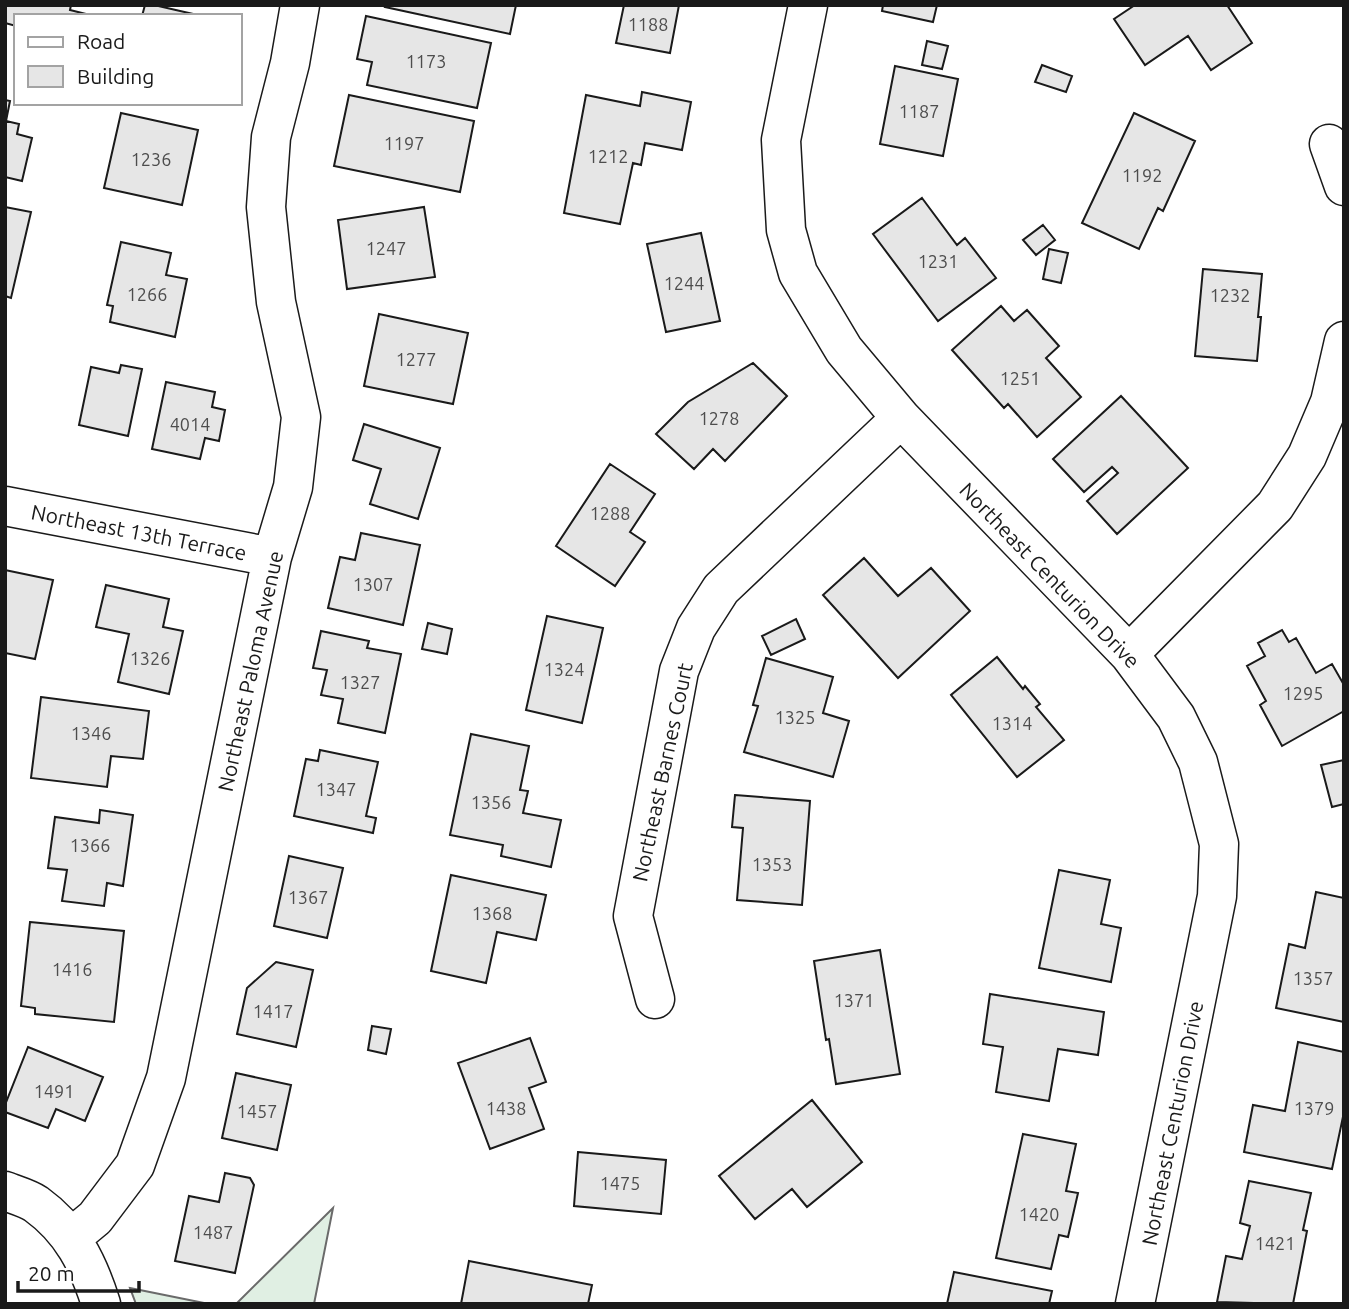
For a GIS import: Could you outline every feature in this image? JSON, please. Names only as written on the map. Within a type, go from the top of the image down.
[{"type":"street","name":"Northeast Paloma Avenue","points":[[72,1237],[95,1218],[135,1165],[166,1078],[272,557],[293,488],[301,417],[276,302],[266,207],[271,137],[290,63],[300,5]]},
{"type":"street","name":"Northeast Centurion Drive","points":[[808,5],[781,140],[786,230],[798,273],[844,350],[901,418],[1129,654],[1176,717],[1198,762],[1219,844],[1217,896],[1135,1304]]},
{"type":"street","points":[[1329,144],[1344,186]]},
{"type":"street","points":[[1129,654],[1275,506],[1307,456],[1330,402],[1344,341]]},
{"type":"street","name":"Northeast Barnes Court","points":[[655,999],[633,916],[679,671],[696,628],[721,589],[901,418]]},
{"type":"street","name":"Northeast 13th Terrace","points":[[5,506],[272,557]]},
{"type":"street","points":[[5,1191],[35,1203],[72,1237],[92,1275],[101,1304]]},
{"type":"green space","points":[[333,1208],[314,1304],[236,1304]]},
{"type":"green space","points":[[130,1288],[209,1304],[136,1304]]},
{"type":"building","points":[[5,5],[71,5],[70,10],[86,14],[14,14],[14,25],[5,23]]},
{"type":"building","points":[[145,5],[154,5],[193,14],[143,14]]},
{"type":"building","points":[[516,5],[510,34],[385,7]]},
{"type":"building","points":[[624,5],[679,5],[670,53],[616,43]]},
{"type":"building","points":[[883,5],[937,5],[933,22],[882,11]]},
{"type":"building","points":[[1135,5],[1227,5],[1252,43],[1211,70],[1188,36],[1145,65],[1114,19]]},
{"type":"building","points":[[366,16],[491,43],[477,108],[367,85],[372,62],[357,59]]},
{"type":"building","points":[[927,41],[948,46],[942,69],[922,65]]},
{"type":"building","points":[[1042,65],[1072,76],[1066,92],[1035,82]]},
{"type":"building","points":[[895,66],[958,79],[943,156],[880,144]]},
{"type":"building","points":[[642,92],[691,102],[682,150],[645,143],[641,165],[633,163],[620,224],[564,213],[586,95],[640,106]]},
{"type":"building","points":[[349,95],[474,121],[460,192],[334,166]]},
{"type":"building","points":[[5,100],[10,101],[6,121],[19,124],[17,134],[32,138],[22,181],[5,177]]},
{"type":"building","points":[[121,113],[198,130],[182,205],[104,188]]},
{"type":"building","points":[[1134,113],[1195,141],[1163,211],[1158,208],[1139,249],[1082,223]]},
{"type":"building","points":[[922,198],[957,245],[965,238],[996,278],[938,321],[873,234]]},
{"type":"building","points":[[5,207],[31,212],[11,298],[5,296]]},
{"type":"building","points":[[424,207],[435,277],[347,289],[338,220]]},
{"type":"building","points":[[1043,225],[1055,240],[1036,255],[1023,240]]},
{"type":"building","points":[[701,233],[720,321],[666,332],[647,244]]},
{"type":"building","points":[[121,242],[171,253],[166,275],[187,279],[175,337],[110,322],[113,306],[107,305]]},
{"type":"building","points":[[1049,249],[1068,253],[1061,283],[1043,279]]},
{"type":"building","points":[[1203,269],[1262,274],[1257,361],[1195,356]]},
{"type":"building","points":[[1001,306],[1014,321],[1027,310],[1059,346],[1046,358],[1081,397],[1037,437],[1008,404],[1004,408],[952,350]]},
{"type":"building","points":[[379,314],[468,333],[453,404],[364,386]]},
{"type":"building","points":[[753,363],[787,396],[725,461],[713,449],[694,469],[656,434],[688,402]]},
{"type":"building","points":[[121,365],[142,369],[128,436],[79,425],[91,367],[119,373]]},
{"type":"building","points":[[166,382],[215,392],[212,407],[225,410],[219,441],[205,438],[200,459],[152,449]]},
{"type":"building","points":[[1121,396],[1188,468],[1117,534],[1087,501],[1118,473],[1112,467],[1084,492],[1053,459]]},
{"type":"building","points":[[364,424],[440,448],[418,519],[370,504],[381,469],[353,460]]},
{"type":"building","points":[[610,464],[655,494],[630,532],[645,542],[615,586],[556,546]]},
{"type":"building","points":[[361,533],[420,545],[403,625],[328,608],[340,557],[355,560]]},
{"type":"building","points":[[864,558],[898,596],[931,568],[970,611],[898,678],[823,595]]},
{"type":"building","points":[[5,570],[53,580],[35,659],[5,653]]},
{"type":"building","points":[[106,585],[169,599],[163,627],[183,631],[169,694],[118,682],[129,634],[96,627]]},
{"type":"building","points":[[547,616],[603,628],[582,723],[526,710]]},
{"type":"building","points":[[796,619],[805,639],[771,655],[762,636]]},
{"type":"building","points":[[428,623],[452,629],[447,654],[422,649]]},
{"type":"building","points":[[1282,630],[1289,642],[1296,638],[1316,673],[1332,664],[1344,685],[1344,711],[1282,746],[1260,705],[1266,701],[1247,666],[1265,656],[1258,643]]},
{"type":"building","points":[[321,631],[369,641],[367,648],[401,654],[385,733],[338,723],[343,699],[321,695],[327,670],[313,668]]},
{"type":"building","points":[[997,657],[1023,689],[1025,686],[1040,704],[1036,707],[1064,740],[1017,777],[951,695]]},
{"type":"building","points":[[766,658],[833,677],[823,713],[849,721],[833,777],[744,752],[758,706],[753,705]]},
{"type":"building","points":[[41,697],[149,711],[143,759],[111,756],[107,787],[31,778]]},
{"type":"building","points":[[471,734],[529,746],[520,790],[528,791],[523,813],[561,820],[551,867],[501,856],[503,845],[450,835]]},
{"type":"building","points":[[320,750],[378,762],[366,816],[376,818],[373,833],[294,816],[306,759],[318,761]]},
{"type":"building","points":[[1344,760],[1344,804],[1332,807],[1321,765]]},
{"type":"building","points":[[735,795],[810,801],[802,905],[737,900],[743,828],[732,827]]},
{"type":"building","points":[[100,810],[133,815],[123,886],[107,883],[104,906],[62,901],[67,870],[48,868],[55,817],[99,823]]},
{"type":"building","points":[[289,856],[343,868],[327,938],[274,926]]},
{"type":"building","points":[[1059,870],[1110,880],[1101,924],[1121,928],[1111,982],[1039,968]]},
{"type":"building","points":[[451,875],[546,895],[536,940],[497,932],[486,983],[431,971]]},
{"type":"building","points":[[1316,892],[1344,898],[1344,1022],[1276,1008],[1289,944],[1305,948]]},
{"type":"building","points":[[30,922],[124,931],[114,1022],[35,1014],[35,1008],[21,1006]]},
{"type":"building","points":[[880,950],[900,1074],[836,1084],[814,961]]},
{"type":"building","points":[[276,962],[313,970],[296,1047],[237,1034],[247,988]]},
{"type":"building","points":[[990,994],[1104,1012],[1098,1055],[1058,1049],[1049,1101],[996,1092],[1003,1047],[983,1044]]},
{"type":"building","points":[[372,1026],[391,1029],[386,1054],[368,1050]]},
{"type":"building","points":[[530,1038],[546,1082],[529,1088],[544,1129],[490,1149],[458,1063]]},
{"type":"building","points":[[1298,1042],[1344,1052],[1344,1112],[1332,1169],[1244,1152],[1253,1105],[1285,1111]]},
{"type":"building","points":[[28,1047],[103,1077],[85,1121],[56,1109],[48,1128],[5,1112],[5,1105]]},
{"type":"building","points":[[236,1073],[291,1085],[277,1150],[222,1138]]},
{"type":"building","points":[[812,1100],[862,1162],[807,1207],[792,1189],[755,1219],[719,1176]]},
{"type":"building","points":[[1023,1134],[1076,1144],[1066,1191],[1078,1193],[1068,1237],[1059,1235],[1051,1269],[996,1258]]},
{"type":"building","points":[[578,1152],[666,1160],[661,1214],[574,1206]]},
{"type":"building","points":[[225,1173],[250,1178],[254,1185],[235,1273],[175,1261],[189,1196],[219,1202]]},
{"type":"building","points":[[1249,1181],[1311,1193],[1303,1230],[1307,1231],[1293,1304],[1217,1302],[1226,1256],[1242,1259],[1250,1226],[1240,1223]]},
{"type":"building","points":[[469,1261],[592,1285],[588,1304],[461,1304]]},
{"type":"building","points":[[954,1272],[1052,1291],[1049,1304],[947,1304]]}]
